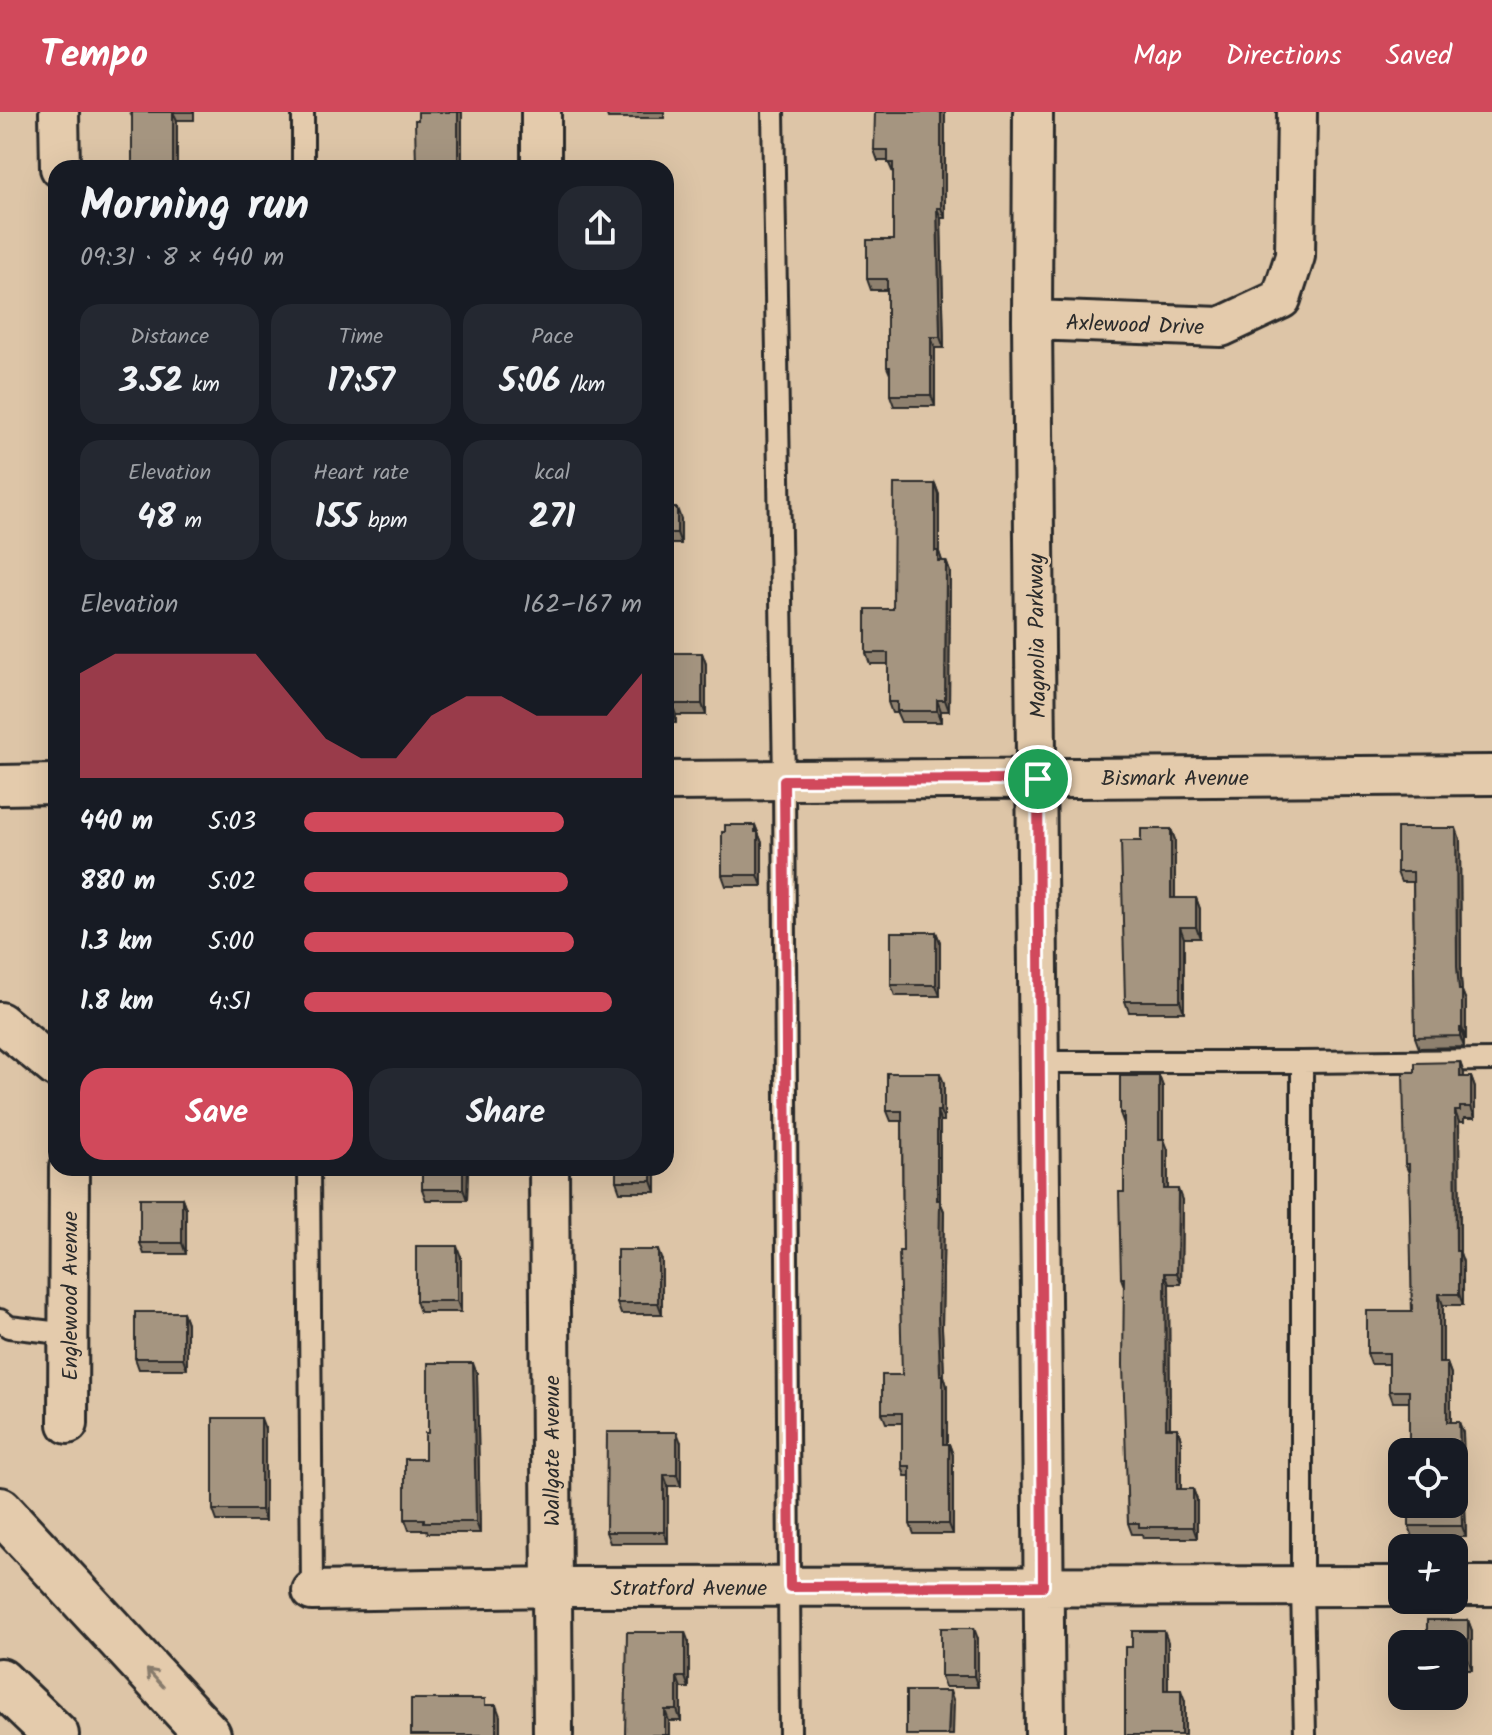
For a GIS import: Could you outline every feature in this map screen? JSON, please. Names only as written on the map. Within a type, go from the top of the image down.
[{"type":"main road","points":[[0,1510],[208,1735]]},
{"type":"main road","points":[[0,1681],[56,1735]]},
{"type":"street","points":[[59,112],[60,160]]},
{"type":"street","points":[[541,112],[541,160]]},
{"type":"street","name":"Magnolia Parkway","points":[[1033,112],[1032,320],[1045,1735]]},
{"type":"street","name":"Axlewood Drive","points":[[1032,320],[1221,327],[1281,299],[1295,256],[1297,112]]},
{"type":"street","name":"Bismark Avenue","points":[[674,781],[1492,775]]},
{"type":"street","points":[[0,785],[48,784]]},
{"type":"street","points":[[0,1022],[48,1061]]},
{"type":"street","name":"Englewood Avenue","points":[[68,1424],[69,1176]]},
{"type":"street","name":"Wallgate Avenue","points":[[549,1176],[553,1735]]},
{"type":"street","name":"Stratford Avenue","points":[[312,1591],[552,1587],[1388,1586]]},
{"type":"street","points":[[1468,1586],[1492,1586]]},
{"type":"lane","points":[[303,112],[303,160]]},
{"type":"lane","points":[[773,112],[784,780],[790,1735]]},
{"type":"lane","points":[[1040,1062],[1492,1060]]},
{"type":"lane","points":[[1302,1062],[1305,1735]]},
{"type":"lane","points":[[309,1176],[312,1591]]},
{"type":"lane","points":[[0,1320],[9,1327],[69,1334]]},
{"type":"building","points":[[132,112],[173,112],[173,160],[132,160]]},
{"type":"building","points":[[418,112],[458,112],[458,160],[416,160],[415,120],[418,120]]},
{"type":"building","points":[[875,112],[941,112],[941,208],[937,208],[940,337],[931,337],[931,395],[890,395],[887,279],[867,279],[867,240],[893,240],[893,163],[888,163],[888,150],[874,150]]},
{"type":"building","points":[[894,484],[935,484],[935,551],[938,551],[938,561],[946,561],[945,700],[937,700],[937,711],[897,711],[897,702],[888,702],[888,653],[866,653],[866,609],[893,609]]},
{"type":"building","points":[[674,508],[677,508],[677,533],[674,533]]},
{"type":"building","points":[[674,653],[702,653],[702,704],[674,704]]},
{"type":"building","points":[[725,825],[755,825],[755,832],[758,832],[758,875],[722,875],[722,832],[725,832]]},
{"type":"building","points":[[1397,828],[1456,828],[1457,967],[1459,990],[1462,990],[1460,1036],[1415,1037],[1413,872],[1397,872]]},
{"type":"building","points":[[1141,829],[1171,829],[1171,898],[1196,898],[1196,927],[1180,927],[1180,1001],[1125,1001],[1121,841],[1141,841]]},
{"type":"building","points":[[891,932],[936,932],[936,985],[891,985]]},
{"type":"building","points":[[1460,1062],[1460,1077],[1471,1077],[1471,1107],[1460,1107],[1460,1111],[1455,1111],[1459,1294],[1439,1294],[1439,1363],[1447,1363],[1447,1422],[1459,1422],[1459,1438],[1409,1438],[1409,1391],[1389,1391],[1389,1353],[1367,1353],[1367,1311],[1412,1311],[1409,1164],[1405,1164],[1403,1072],[1415,1072],[1415,1063]]},
{"type":"building","points":[[887,1073],[940,1073],[940,1111],[937,1111],[937,1200],[940,1200],[938,1318],[940,1375],[943,1375],[943,1444],[949,1444],[949,1524],[910,1524],[910,1466],[902,1466],[902,1413],[882,1413],[882,1375],[902,1375],[899,1251],[903,1251],[902,1111],[887,1111]]},
{"type":"building","points":[[1120,1076],[1159,1076],[1159,1139],[1164,1139],[1164,1189],[1178,1189],[1177,1273],[1165,1273],[1166,1428],[1177,1428],[1177,1489],[1193,1489],[1193,1527],[1139,1527],[1139,1523],[1128,1523],[1123,1365],[1124,1278],[1121,1278],[1119,1192],[1124,1192],[1124,1113],[1120,1113]]},
{"type":"building","points":[[422,1176],[463,1176],[463,1189],[422,1189]]},
{"type":"building","points":[[616,1176],[652,1176],[652,1181],[616,1181]]},
{"type":"building","points":[[140,1198],[182,1198],[182,1243],[140,1243]]},
{"type":"building","points":[[416,1246],[457,1246],[457,1301],[416,1301]]},
{"type":"building","points":[[617,1250],[658,1250],[658,1303],[617,1303]]},
{"type":"building","points":[[135,1312],[183,1312],[183,1358],[135,1358]]},
{"type":"building","points":[[428,1363],[473,1363],[476,1522],[405,1519],[405,1459],[425,1459]]},
{"type":"building","points":[[213,1418],[261,1418],[261,1510],[213,1510]]},
{"type":"building","points":[[607,1432],[677,1432],[677,1475],[664,1475],[664,1532],[606,1532]]},
{"type":"building","points":[[1409,1518],[1462,1518],[1462,1526],[1409,1526]]},
{"type":"building","points":[[1427,1620],[1468,1620],[1468,1630],[1427,1630]]},
{"type":"building","points":[[941,1628],[974,1628],[974,1676],[941,1676]]},
{"type":"building","points":[[1132,1631],[1164,1631],[1164,1690],[1181,1690],[1181,1735],[1125,1735],[1125,1647],[1132,1647]]},
{"type":"building","points":[[627,1632],[685,1632],[685,1677],[677,1677],[677,1710],[665,1710],[665,1735],[625,1735]]},
{"type":"building","points":[[906,1691],[950,1691],[948,1735],[906,1735]]},
{"type":"building","points":[[411,1699],[485,1699],[485,1705],[496,1705],[496,1735],[411,1735]]},
{"type":"route","points":[[1038,779],[1043,1586],[790,1587],[784,780],[1038,779]]}]
